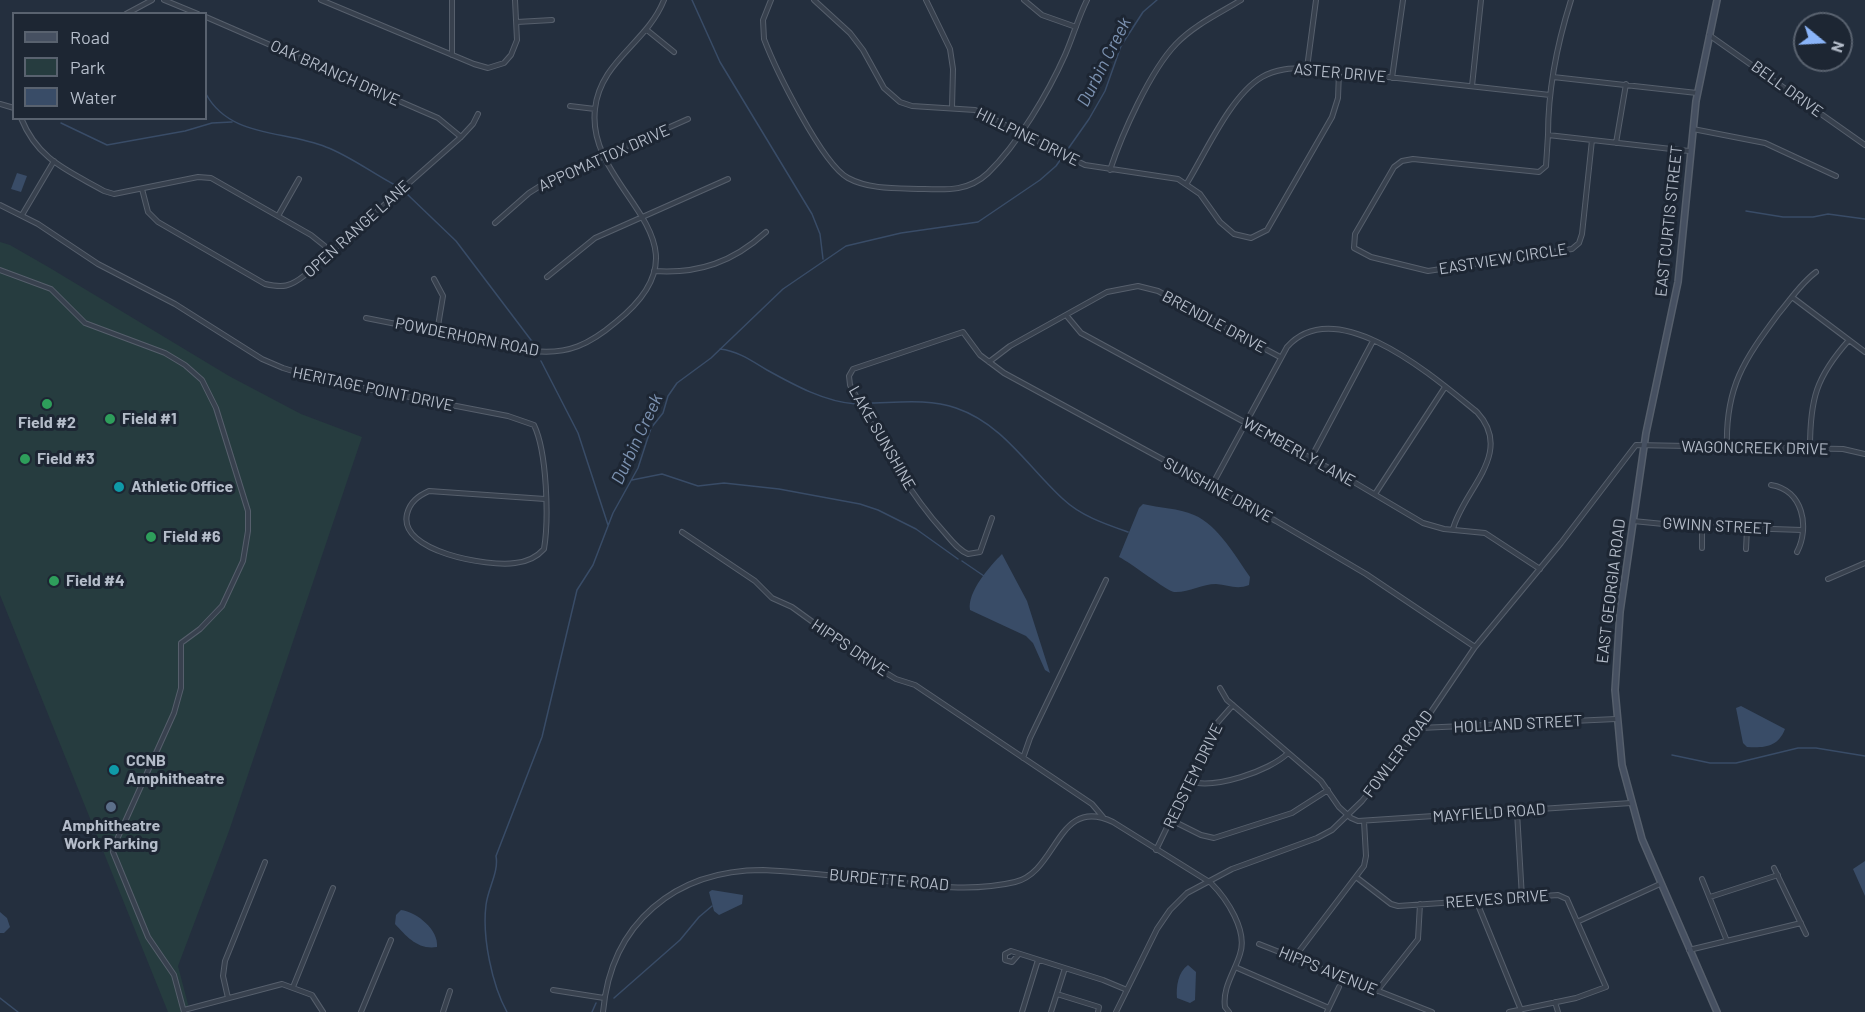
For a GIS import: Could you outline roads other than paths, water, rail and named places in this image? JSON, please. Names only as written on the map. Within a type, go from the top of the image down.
[{"type":"main road","name":"EAST CURTIS STREET","points":[[1644,444],[1678,282],[1692,129],[1697,93],[1717,0]]},
{"type":"main road","name":"EAST GEORGIA ROAD","points":[[1644,444],[1617,631],[1616,719],[1631,803],[1659,884],[1717,1012]]},
{"type":"street","points":[[130,12],[152,0]]},
{"type":"street","points":[[164,0],[193,12]]},
{"type":"street","points":[[321,0],[488,68],[504,63],[515,45],[517,22],[515,0]]},
{"type":"street","points":[[452,0],[452,55]]},
{"type":"street","name":"POWDERHORN ROAD","points":[[366,318],[534,351],[554,352],[573,350],[592,341],[634,308],[647,290],[654,271],[653,238],[603,156],[596,131],[595,109],[607,71],[647,30],[664,0]]},
{"type":"street","points":[[771,0],[763,17],[762,28],[767,46],[824,154],[844,176],[861,183],[914,189],[963,188],[988,173],[1020,132],[1054,78],[1087,0]]},
{"type":"street","name":"HILLPINE DRIVE","points":[[814,0],[856,41],[890,95],[910,105],[952,107],[982,112],[1085,165],[1167,176],[1187,183]]},
{"type":"street","points":[[926,0],[951,49],[952,107]]},
{"type":"street","points":[[1024,0],[1042,15],[1076,27]]},
{"type":"street","points":[[1110,170],[1148,85],[1169,51],[1191,32],[1241,0]]},
{"type":"street","points":[[1307,68],[1316,0]]},
{"type":"street","points":[[1392,78],[1403,0]]},
{"type":"street","points":[[1472,86],[1481,0]]},
{"type":"street","points":[[1571,0],[1558,44],[1550,95],[1548,135],[1689,151]]},
{"type":"street","name":"OAK BRANCH DRIVE","points":[[207,17],[438,118],[461,137]]},
{"type":"street","points":[[517,22],[552,20]]},
{"type":"street","points":[[647,30],[674,52]]},
{"type":"street","name":"BELL DRIVE","points":[[1709,35],[1865,145]]},
{"type":"street","name":"ASTER DRIVE","points":[[1187,183],[1250,86],[1274,72],[1307,68],[1550,95]]},
{"type":"street","points":[[1187,183],[1200,194],[1220,222],[1233,234],[1251,238],[1264,233],[1334,113],[1339,72]]},
{"type":"street","points":[[1553,77],[1697,93]]},
{"type":"street","points":[[1616,143],[1626,84]]},
{"type":"street","points":[[570,106],[595,109]]},
{"type":"street","name":"OPEN RANGE LANE","points":[[142,189],[148,212],[158,222],[265,284],[283,288],[292,285],[461,137],[473,124],[478,114]]},
{"type":"street","name":"APPOMATTOX DRIVE","points":[[495,223],[537,187],[688,119]]},
{"type":"street","points":[[22,120],[36,147],[54,161],[104,191],[114,194],[198,177],[211,178],[311,235],[330,250]]},
{"type":"street","points":[[1692,129],[1765,143],[1836,176]]},
{"type":"street","name":"EASTVIEW CIRCLE","points":[[1548,135],[1546,166],[1539,172],[1413,159],[1400,162],[1355,234],[1354,248],[1371,257],[1428,271],[1572,249],[1579,243],[1582,234],[1592,140]]},
{"type":"street","points":[[22,215],[54,161]]},
{"type":"street","points":[[547,277],[595,238],[728,178]]},
{"type":"street","points":[[278,216],[299,179]]},
{"type":"street","name":"HERITAGE POINT DRIVE","points":[[0,205],[22,215],[98,264],[175,303],[262,359],[282,369],[334,383],[507,416],[534,425],[542,451],[545,499],[547,531],[544,549],[528,561],[513,564],[459,558],[420,542],[411,534],[406,524],[410,507],[420,495],[429,491],[545,499]]},
{"type":"street","points":[[654,271],[685,272],[716,265],[744,251],[766,232]]},
{"type":"street","points":[[0,270],[51,289],[85,323],[165,353],[185,365],[202,380],[216,408],[248,511],[243,561],[222,606],[200,629],[181,643],[181,688],[174,714],[113,852],[141,921],[174,975],[184,1011],[279,984],[315,997],[323,1012]]},
{"type":"street","points":[[1727,448],[1728,405],[1737,376],[1792,297],[1816,272]]},
{"type":"street","points":[[434,279],[441,288],[443,298],[437,332]]},
{"type":"street","name":"BRENDLE DRIVE","points":[[988,362],[1010,346],[1114,290],[1146,287],[1280,357]]},
{"type":"street","points":[[1792,297],[1865,352]]},
{"type":"street","name":"WEMBERLY LANE","points":[[1066,315],[1081,333],[1311,458],[1423,523],[1485,534],[1540,569]]},
{"type":"street","points":[[1211,487],[1280,357],[1296,337],[1316,330],[1340,331],[1373,341],[1404,356],[1480,416],[1490,440],[1487,467],[1461,506],[1453,529]]},
{"type":"street","name":"SUNSHINE DRIVE","points":[[963,332],[988,362],[1043,397],[1211,487],[1366,574],[1475,647]]},
{"type":"street","name":"LAKE SUNSHINE","points":[[963,332],[861,365],[852,371],[849,380],[881,443],[915,495],[963,552],[973,555],[980,552],[992,518]]},
{"type":"street","points":[[1810,448],[1811,409],[1815,391],[1826,368],[1848,340]]},
{"type":"street","points":[[1311,458],[1373,341]]},
{"type":"street","points":[[1375,494],[1445,387]]},
{"type":"street","name":"WAGONCREEK DRIVE","points":[[1644,444],[1657,447],[1843,449],[1865,454]]},
{"type":"street","name":"FOWLER ROAD","points":[[1116,1012],[1165,917],[1187,893],[1206,881],[1248,863],[1306,843],[1332,830],[1347,816],[1420,728],[1475,647],[1540,569],[1632,448],[1644,444]]},
{"type":"street","points":[[1771,485],[1785,488],[1802,510],[1802,530],[1797,552]]},
{"type":"street","name":"GWINN STREET","points":[[1633,521],[1747,529],[1802,530]]},
{"type":"street","points":[[1702,526],[1702,548]]},
{"type":"street","points":[[1746,549],[1747,529]]},
{"type":"street","name":"HIPPS DRIVE","points":[[682,532],[755,581],[772,598],[792,607],[868,662],[896,679],[915,686],[1092,804],[1103,817]]},
{"type":"street","points":[[1828,579],[1865,563]]},
{"type":"street","points":[[1023,758],[1030,738],[1106,580]]},
{"type":"street","points":[[1220,688],[1233,705],[1328,790],[1347,816]]},
{"type":"street","name":"REDSTEM DRIVE","points":[[1156,850],[1218,722],[1233,705]]},
{"type":"street","name":"HOLLAND STREET","points":[[1420,728],[1616,719]]},
{"type":"street","points":[[1189,781],[1201,785],[1213,785],[1273,764],[1288,752]]},
{"type":"street","points":[[1171,820],[1201,835],[1214,838],[1292,813],[1328,790]]},
{"type":"street","name":"MAYFIELD ROAD","points":[[1347,816],[1364,821],[1631,803]]},
{"type":"street","points":[[1517,812],[1522,897]]},
{"type":"street","name":"BURDETTE ROAD","points":[[603,1012],[604,998],[616,956],[640,920],[665,897],[700,881],[736,871],[762,870],[931,885],[1008,884],[1023,880],[1036,871],[1063,831],[1072,823],[1090,816],[1103,817]]},
{"type":"street","points":[[1103,817],[1214,885],[1234,915],[1242,945],[1224,1000],[1229,1012]]},
{"type":"street","points":[[1294,958],[1356,877],[1366,860],[1364,821]]},
{"type":"street","points":[[228,998],[223,976],[225,960],[265,862]]},
{"type":"street","points":[[1774,867],[1806,934]]},
{"type":"street","points":[[1710,897],[1778,875]]},
{"type":"street","name":"REEVES DRIVE","points":[[1356,877],[1391,904],[1563,896],[1570,903],[1578,921]]},
{"type":"street","points":[[1702,879],[1727,941]]},
{"type":"street","points":[[1509,1012],[1598,992],[1606,987],[1578,921],[1659,884]]},
{"type":"street","points":[[292,987],[333,888]]},
{"type":"street","points":[[1476,900],[1521,1010]]},
{"type":"street","points":[[1377,990],[1418,939],[1420,904]]},
{"type":"street","points":[[1689,950],[1801,923]]},
{"type":"street","points":[[361,1012],[391,939]]},
{"type":"street","name":"HIPPS AVENUE","points":[[1258,944],[1432,1012]]},
{"type":"street","points":[[1019,954],[1127,990]]},
{"type":"street","points":[[1022,1012],[1038,960]]},
{"type":"street","points":[[1235,967],[1328,1010],[1339,987]]},
{"type":"street","points":[[1052,1012],[1065,968]]},
{"type":"street","points":[[553,990],[604,998]]},
{"type":"street","points":[[443,1012],[450,991]]},
{"type":"street","points":[[1057,994],[1100,1007],[1098,1012]]},
{"type":"street","points":[[1555,1002],[1558,1012]]},
{"type":"water","points":[[17,173],[27,176],[21,192],[11,189]]},
{"type":"water","points":[[1143,504],[1182,511],[1194,515],[1211,526],[1250,577],[1249,585],[1236,587],[1211,584],[1174,592],[1119,557],[1139,508]]},
{"type":"water","points":[[1002,554],[1027,601],[1050,673],[1045,670],[1033,643],[1026,636],[970,610],[972,595],[976,588]]},
{"type":"water","points":[[1741,706],[1785,729],[1779,740],[1770,745],[1747,747],[1743,743],[1736,708]]},
{"type":"water","points":[[1865,861],[1865,896],[1853,869]]},
{"type":"water","points":[[712,890],[743,895],[742,904],[719,915],[714,911],[709,892]]},
{"type":"water","points":[[401,910],[414,914],[431,928],[437,941],[437,947],[413,942],[395,924],[396,915]]},
{"type":"water","points":[[0,912],[7,918],[10,927],[4,933],[0,933]]},
{"type":"water","points":[[1188,965],[1196,972],[1195,1000],[1190,1003],[1177,998],[1178,980]]},
{"type":"waterway","points":[[692,0],[720,62],[812,214],[820,234],[823,259]]},
{"type":"waterway","name":"Durbin Creek","points":[[507,1012],[493,975],[485,931],[486,905],[496,868],[496,856],[542,737],[577,590],[593,565],[613,513],[638,468],[651,428],[663,413],[668,396],[677,383],[711,358],[783,289],[846,246],[901,233],[978,222],[1040,180],[1056,166],[1089,119],[1105,91],[1121,46],[1143,12],[1157,0]]},
{"type":"waterway","points":[[207,95],[216,108],[243,126],[326,147],[395,185]]},
{"type":"waterway","points":[[61,123],[107,145],[185,131],[212,123],[232,122]]},
{"type":"waterway","points":[[408,195],[456,241],[534,344]]},
{"type":"waterway","points":[[1746,211],[1783,217],[1813,217],[1828,214],[1865,219]]},
{"type":"waterway","points":[[720,349],[745,357],[810,392],[844,403],[856,404]]},
{"type":"waterway","points":[[541,361],[578,433],[608,525]]},
{"type":"waterway","points":[[865,403],[934,403],[973,415],[1001,435],[1070,505],[1094,519],[1128,532]]},
{"type":"waterway","points":[[632,480],[662,474],[698,486],[724,483],[779,489],[860,504],[878,510],[916,529],[958,559]]},
{"type":"waterway","points":[[962,561],[984,576]]},
{"type":"waterway","points":[[1672,755],[1710,763],[1736,763],[1798,748],[1816,748],[1865,756]]},
{"type":"waterway","points":[[614,998],[680,940],[699,917],[712,906]]},
{"type":"waterway","points":[[0,998],[18,1012]]},
{"type":"waterway","points":[[592,1012],[596,1003]]},
{"type":"place","name":"Field #2","points":[[47,404]]},
{"type":"place","name":"Field #1","points":[[110,419]]},
{"type":"place","name":"Field #3","points":[[25,459]]},
{"type":"place","name":"Athletic Office","points":[[119,487]]},
{"type":"place","name":"Field #6","points":[[151,537]]},
{"type":"place","name":"Field #4","points":[[54,581]]},
{"type":"place","name":"CCNB Amphitheatre","points":[[114,770]]},
{"type":"place","name":"Amphitheatre Work Parking","points":[[111,807]]}]
